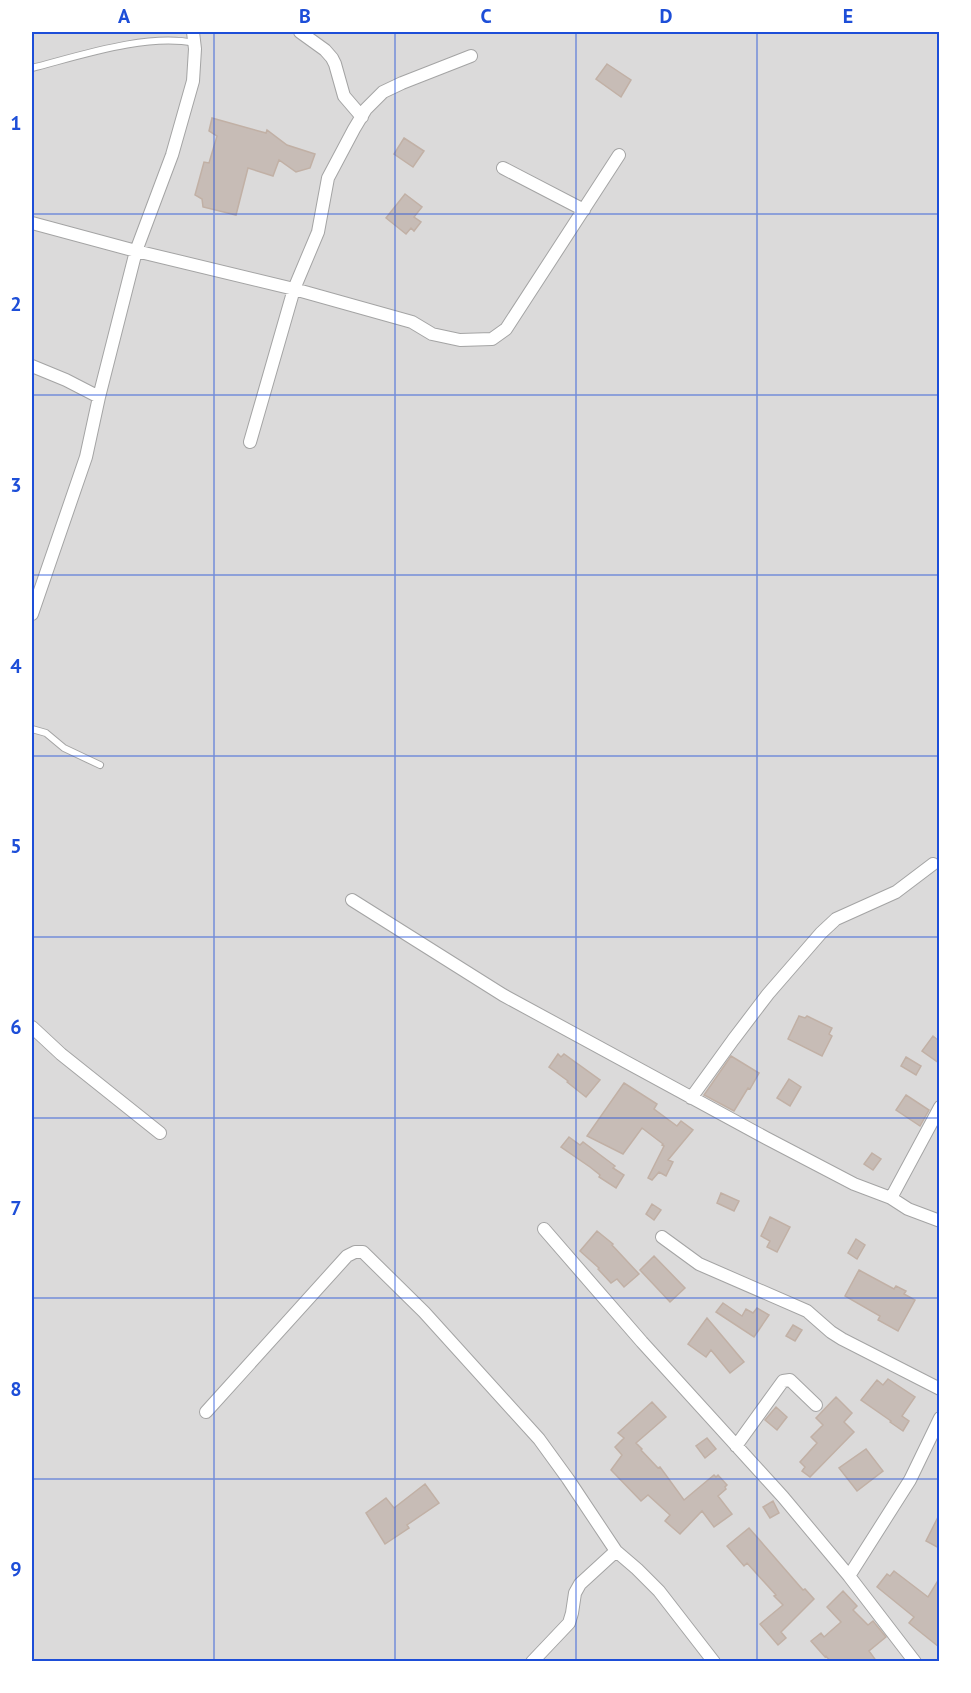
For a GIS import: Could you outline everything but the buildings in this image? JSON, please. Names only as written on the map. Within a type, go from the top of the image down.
[{"type":"street","points":[[300,32],[332,58],[344,96],[362,117]]},
{"type":"street","points":[[32,614],[86,457],[136,251],[172,155],[193,81],[194,37]]},
{"type":"street","points":[[249,442],[294,289],[318,232],[328,178],[366,109],[383,92],[471,56]]},
{"type":"street","points":[[32,223],[294,289],[412,322],[432,334],[460,340],[492,339],[506,329],[619,155]]},
{"type":"street","points":[[503,168],[584,210]]},
{"type":"street","points":[[32,366],[99,397]]},
{"type":"street","points":[[691,1098],[768,994],[821,933],[836,919],[896,892],[933,864]]},
{"type":"street","points":[[352,900],[503,995],[691,1098],[854,1184],[891,1198],[908,1209],[939,1221]]},
{"type":"street","points":[[32,1027],[61,1054],[160,1133]]},
{"type":"street","points":[[891,1198],[939,1107]]},
{"type":"street","points":[[544,1229],[642,1342],[783,1497],[849,1576],[915,1662]]},
{"type":"street","points":[[662,1237],[699,1264],[807,1311],[842,1340],[939,1389]]},
{"type":"street","points":[[206,1412],[347,1257],[355,1252],[363,1252],[424,1312],[539,1439],[616,1551],[659,1591],[714,1662]]},
{"type":"street","points":[[736,1446],[783,1381],[790,1380],[816,1405]]},
{"type":"street","points":[[849,1576],[910,1480],[939,1418]]},
{"type":"street","points":[[532,1662],[568,1623],[575,1593],[580,1584],[616,1551]]},
{"type":"lane","points":[[32,68],[112,48],[194,37]]},
{"type":"lane","points":[[32,729],[46,734],[64,748],[100,765]]},
{"type":"shaded area","points":[[32,32],[939,32],[939,1661],[32,1661]]}]
